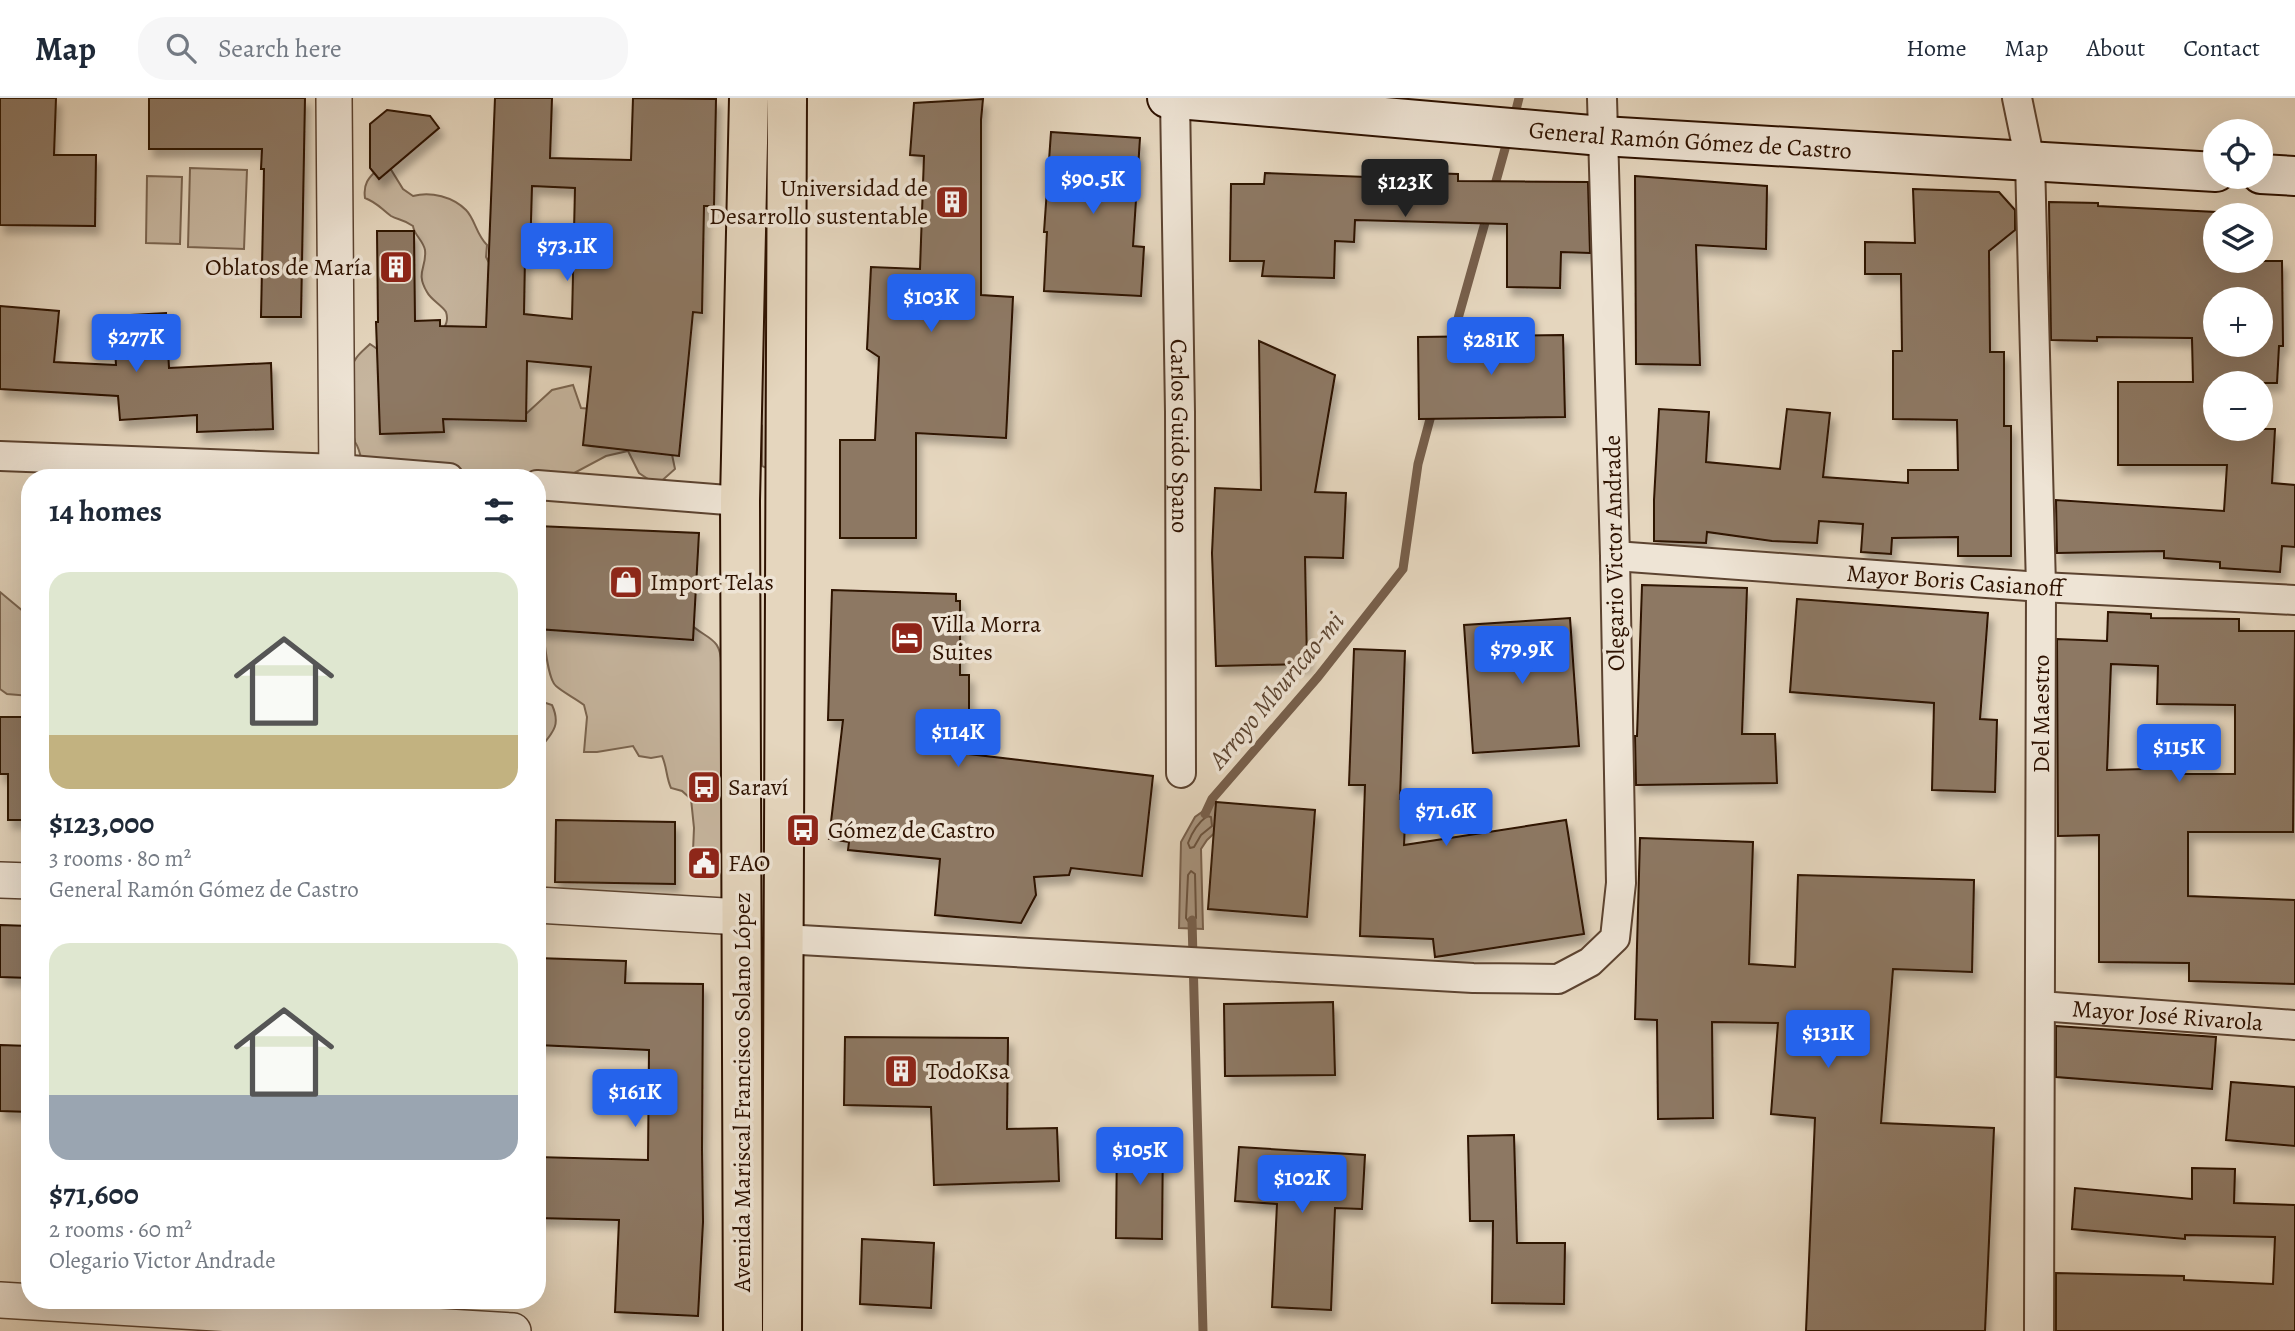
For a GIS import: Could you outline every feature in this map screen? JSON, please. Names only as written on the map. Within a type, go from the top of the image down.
[{"type":"highway","name":"Avenida Mariscal Francisco Solano López","points":[[743,1331],[740,501],[749,98]]},
{"type":"highway","name":"Avenida Mariscal Francisco Solano López","points":[[782,1331],[787,98]]},
{"type":"main road","name":"General Ramón Gómez de Castro","points":[[1167,98],[1602,136],[2203,171]]},
{"type":"main road","points":[[2273,175],[2295,176]]},
{"type":"street","points":[[334,98],[337,469]]},
{"type":"street","name":"Carlos Guido Spano","points":[[1175,98],[1180,412],[1181,773]]},
{"type":"street","name":"Olegario Victor Andrade","points":[[783,939],[1473,978],[1558,979],[1590,962],[1615,938],[1621,883],[1602,98]]},
{"type":"street","name":"Del Maestro","points":[[2018,98],[2030,161],[2041,587],[2039,1331]]},
{"type":"street","points":[[0,456],[258,469]]},
{"type":"street","points":[[546,486],[740,501]]},
{"type":"street","name":"Mayor Boris Casianoff","points":[[1615,556],[2041,587],[2295,600]]},
{"type":"street","points":[[0,880],[21,881]]},
{"type":"street","points":[[546,906],[741,917]]},
{"type":"street","name":"Mayor José Rivarola","points":[[2040,1006],[2295,1025]]},
{"type":"street","points":[[0,1300],[21,1301]]},
{"type":"street","points":[[177,1309],[335,1317],[513,1331]]},
{"type":"shaded area","points":[[761,112],[771,112],[768,469],[762,466],[762,426],[756,429]]},
{"type":"shaded area","points":[[190,168],[247,170],[244,249],[188,247]]},
{"type":"shaded area","points":[[379,168],[390,168],[403,189],[413,196],[441,196],[461,205],[469,214],[487,245],[486,257],[497,278],[506,325],[441,333],[447,321],[446,312],[429,295],[422,280],[425,250],[413,226],[391,216],[365,198],[367,182]]},
{"type":"shaded area","points":[[147,176],[182,177],[180,244],[146,243]]},
{"type":"shaded area","points":[[370,344],[481,411],[527,413],[552,390],[573,385],[581,408],[605,410],[670,445],[675,469],[657,485],[639,473],[628,451],[606,456],[563,479],[546,479],[546,469],[364,469],[355,442],[347,389],[350,369]]},
{"type":"shaded area","points":[[0,592],[21,610],[21,695],[7,694],[0,689]]},
{"type":"shaded area","points":[[688,622],[716,644],[721,656],[721,666],[731,668],[725,871],[713,870],[699,861],[693,851],[691,799],[682,791],[671,788],[662,756],[639,756],[633,746],[584,752],[587,717],[584,705],[553,682],[547,659],[546,627]]},
{"type":"shaded area","points":[[546,703],[552,705],[556,719],[546,741]]},
{"type":"water","points":[[1216,802],[1220,828],[1201,849],[1203,929],[1179,928],[1181,842],[1195,817]]},
{"type":"building","points":[[0,98],[56,98],[54,155],[96,155],[95,226],[0,225]]},
{"type":"building","points":[[149,98],[305,98],[301,317],[261,317],[264,169],[261,169],[262,149],[149,149]]},
{"type":"building","points":[[495,98],[552,98],[550,158],[631,160],[633,98],[716,99],[714,206],[704,206],[702,313],[693,312],[679,456],[583,445],[591,367],[527,361],[526,421],[443,419],[444,432],[380,434],[376,322],[377,231],[414,231],[415,321],[440,320],[440,326],[486,327]],"holes":[[[532,186],[575,188],[572,319],[524,314],[525,256],[530,256]]]},
{"type":"building","points":[[983,99],[981,295],[1013,297],[1006,438],[916,433],[916,538],[840,538],[840,440],[875,440],[879,357],[867,349],[871,267],[920,269],[924,156],[910,155],[914,103]]},
{"type":"building","points":[[387,110],[430,116],[439,128],[379,179],[370,168],[370,124]]},
{"type":"building","points":[[1051,132],[1140,138],[1133,246],[1144,247],[1141,296],[1044,291],[1047,232],[1044,232]]},
{"type":"building","points":[[1392,172],[1458,174],[1458,181],[1588,182],[1590,253],[1561,252],[1560,288],[1507,287],[1507,224],[1355,220],[1354,242],[1335,241],[1334,278],[1262,276],[1264,261],[1230,261],[1231,184],[1264,184],[1265,173],[1392,178]]},
{"type":"building","points":[[1635,176],[1767,186],[1766,249],[1696,245],[1700,365],[1636,364]]},
{"type":"building","points":[[1913,189],[1999,192],[2015,210],[2015,230],[1989,251],[1990,352],[2004,352],[2004,426],[2011,426],[2011,556],[1958,556],[1958,537],[1892,538],[1891,554],[1861,552],[1863,524],[1819,521],[1817,543],[1772,541],[1707,532],[1706,543],[1654,541],[1659,409],[1709,412],[1706,462],[1780,469],[1787,409],[1830,413],[1823,477],[1908,483],[1908,470],[1958,470],[1957,420],[1893,419],[1893,351],[1902,351],[1901,274],[1865,274],[1865,242],[1915,243]]},
{"type":"building","points":[[2049,202],[2203,211],[2203,273],[2273,273],[2273,261],[2282,261],[2283,346],[2279,346],[2277,383],[2273,383],[2273,371],[2203,371],[2203,441],[2273,441],[2275,429],[2272,483],[2295,485],[2295,547],[2282,546],[2280,572],[2220,568],[2220,562],[2164,558],[2164,551],[2057,553],[2056,500],[2224,511],[2227,465],[2118,465],[2118,382],[2193,382],[2192,338],[2097,337],[2097,341],[2051,340]]},
{"type":"building","points":[[0,306],[59,311],[54,362],[116,365],[113,316],[166,313],[169,368],[271,363],[273,429],[197,432],[197,415],[120,420],[118,396],[0,389]]},
{"type":"building","points":[[1563,335],[1565,417],[1419,419],[1418,337]]},
{"type":"building","points":[[1259,341],[1335,375],[1315,492],[1346,493],[1343,558],[1305,557],[1307,664],[1216,666],[1212,553],[1215,488],[1261,490]]},
{"type":"building","name":"Import Telas","points":[[546,526],[699,533],[693,640],[546,630]]},
{"type":"building","points":[[1642,585],[1747,588],[1742,734],[1775,734],[1777,783],[1636,785],[1635,736]]},
{"type":"building","points":[[832,590],[956,594],[956,601],[960,601],[960,675],[969,675],[969,754],[1153,776],[1142,876],[1071,868],[1069,875],[1034,877],[1036,895],[1021,923],[935,915],[940,859],[848,850],[849,842],[829,839],[843,720],[828,720]]},
{"type":"building","points":[[1797,599],[1988,613],[1980,719],[1997,720],[1995,792],[1932,790],[1934,703],[1790,692]]},
{"type":"building","points":[[2108,612],[2151,614],[2151,618],[2239,619],[2239,631],[2295,631],[2293,832],[2188,832],[2188,896],[2295,900],[2295,984],[2189,981],[2189,963],[2099,962],[2099,835],[2058,836],[2057,639],[2107,641]],"holes":[[[2111,664],[2158,666],[2157,704],[2235,705],[2235,774],[2184,774],[2184,768],[2107,770]]]},
{"type":"building","points":[[1570,618],[1579,746],[1473,753],[1464,625]]},
{"type":"building","points":[[1354,649],[1405,651],[1400,799],[1406,799],[1404,845],[1566,820],[1584,934],[1435,957],[1433,939],[1360,936],[1365,785],[1349,785]]},
{"type":"building","points":[[0,717],[21,717],[21,820],[8,820],[8,774],[0,774]]},
{"type":"building","points":[[1216,802],[1315,810],[1307,917],[1208,909]]},
{"type":"building","points":[[556,820],[675,822],[675,884],[555,882]]},
{"type":"building","points":[[1640,838],[1753,842],[1749,964],[1795,967],[1798,875],[1974,880],[1972,972],[1893,969],[1881,1123],[1994,1128],[1985,1331],[1806,1331],[1815,1118],[1771,1114],[1778,1023],[1712,1022],[1713,1118],[1658,1119],[1657,1020],[1635,1019]]},
{"type":"building","points":[[0,925],[21,926],[21,978],[0,977]]},
{"type":"building","points":[[546,958],[626,961],[625,983],[703,984],[703,1222],[698,1316],[615,1312],[619,1220],[546,1218],[546,1157],[648,1160],[649,1050],[546,1045]]},
{"type":"building","points":[[1333,1002],[1335,1075],[1225,1076],[1224,1004]]},
{"type":"building","points":[[2056,1026],[2216,1037],[2212,1089],[2056,1077]]},
{"type":"building","points":[[845,1037],[1008,1038],[1007,1129],[1057,1128],[1059,1181],[934,1185],[931,1107],[844,1105]]},
{"type":"building","points":[[0,1045],[21,1046],[21,1112],[0,1111]]},
{"type":"building","points":[[2231,1082],[2295,1087],[2295,1146],[2226,1140]]},
{"type":"building","points":[[1117,1134],[1163,1135],[1162,1239],[1116,1238]]},
{"type":"building","points":[[1514,1135],[1517,1243],[1565,1243],[1564,1304],[1492,1303],[1493,1221],[1470,1221],[1468,1136]]},
{"type":"building","points":[[1239,1147],[1365,1155],[1362,1209],[1335,1208],[1331,1310],[1272,1307],[1277,1204],[1235,1201]]},
{"type":"building","points":[[2192,1168],[2235,1169],[2234,1203],[2295,1205],[2295,1331],[2056,1331],[2056,1273],[2184,1276],[2184,1280],[2273,1284],[2275,1237],[2185,1235],[2185,1239],[2072,1229],[2075,1188],[2192,1199]]},
{"type":"building","points":[[862,1239],[934,1243],[931,1308],[860,1304]]},
{"type":"waterway","name":"Arroyo Mburicao-mi","points":[[1514,118],[1519,98]]},
{"type":"waterway","name":"Arroyo Mburicao-mi","points":[[1493,192],[1508,138]]},
{"type":"waterway","name":"Arroyo Mburicao-mi","points":[[1450,347],[1488,212]]},
{"type":"waterway","name":"Arroyo Mburicao-mi","points":[[1205,814],[1212,799],[1318,677],[1403,569],[1418,464],[1433,408]]},
{"type":"waterway","name":"Arroyo Mburicao-mi","points":[[1192,920],[1203,1331]]},
{"type":"place","name":"Universidad de Desarrollo sustentable","points":[[952,202]]},
{"type":"place","name":"Oblatos de María","points":[[396,267]]},
{"type":"place","name":"Import Telas","points":[[626,582]]},
{"type":"place","name":"Villa Morra Suites","points":[[907,638]]},
{"type":"place","name":"Saraví","points":[[704,787]]},
{"type":"place","name":"Gómez de Castro","points":[[803,830]]},
{"type":"place","name":"FAO","points":[[704,863]]},
{"type":"place","name":"TodoKsa","points":[[901,1071]]}]
